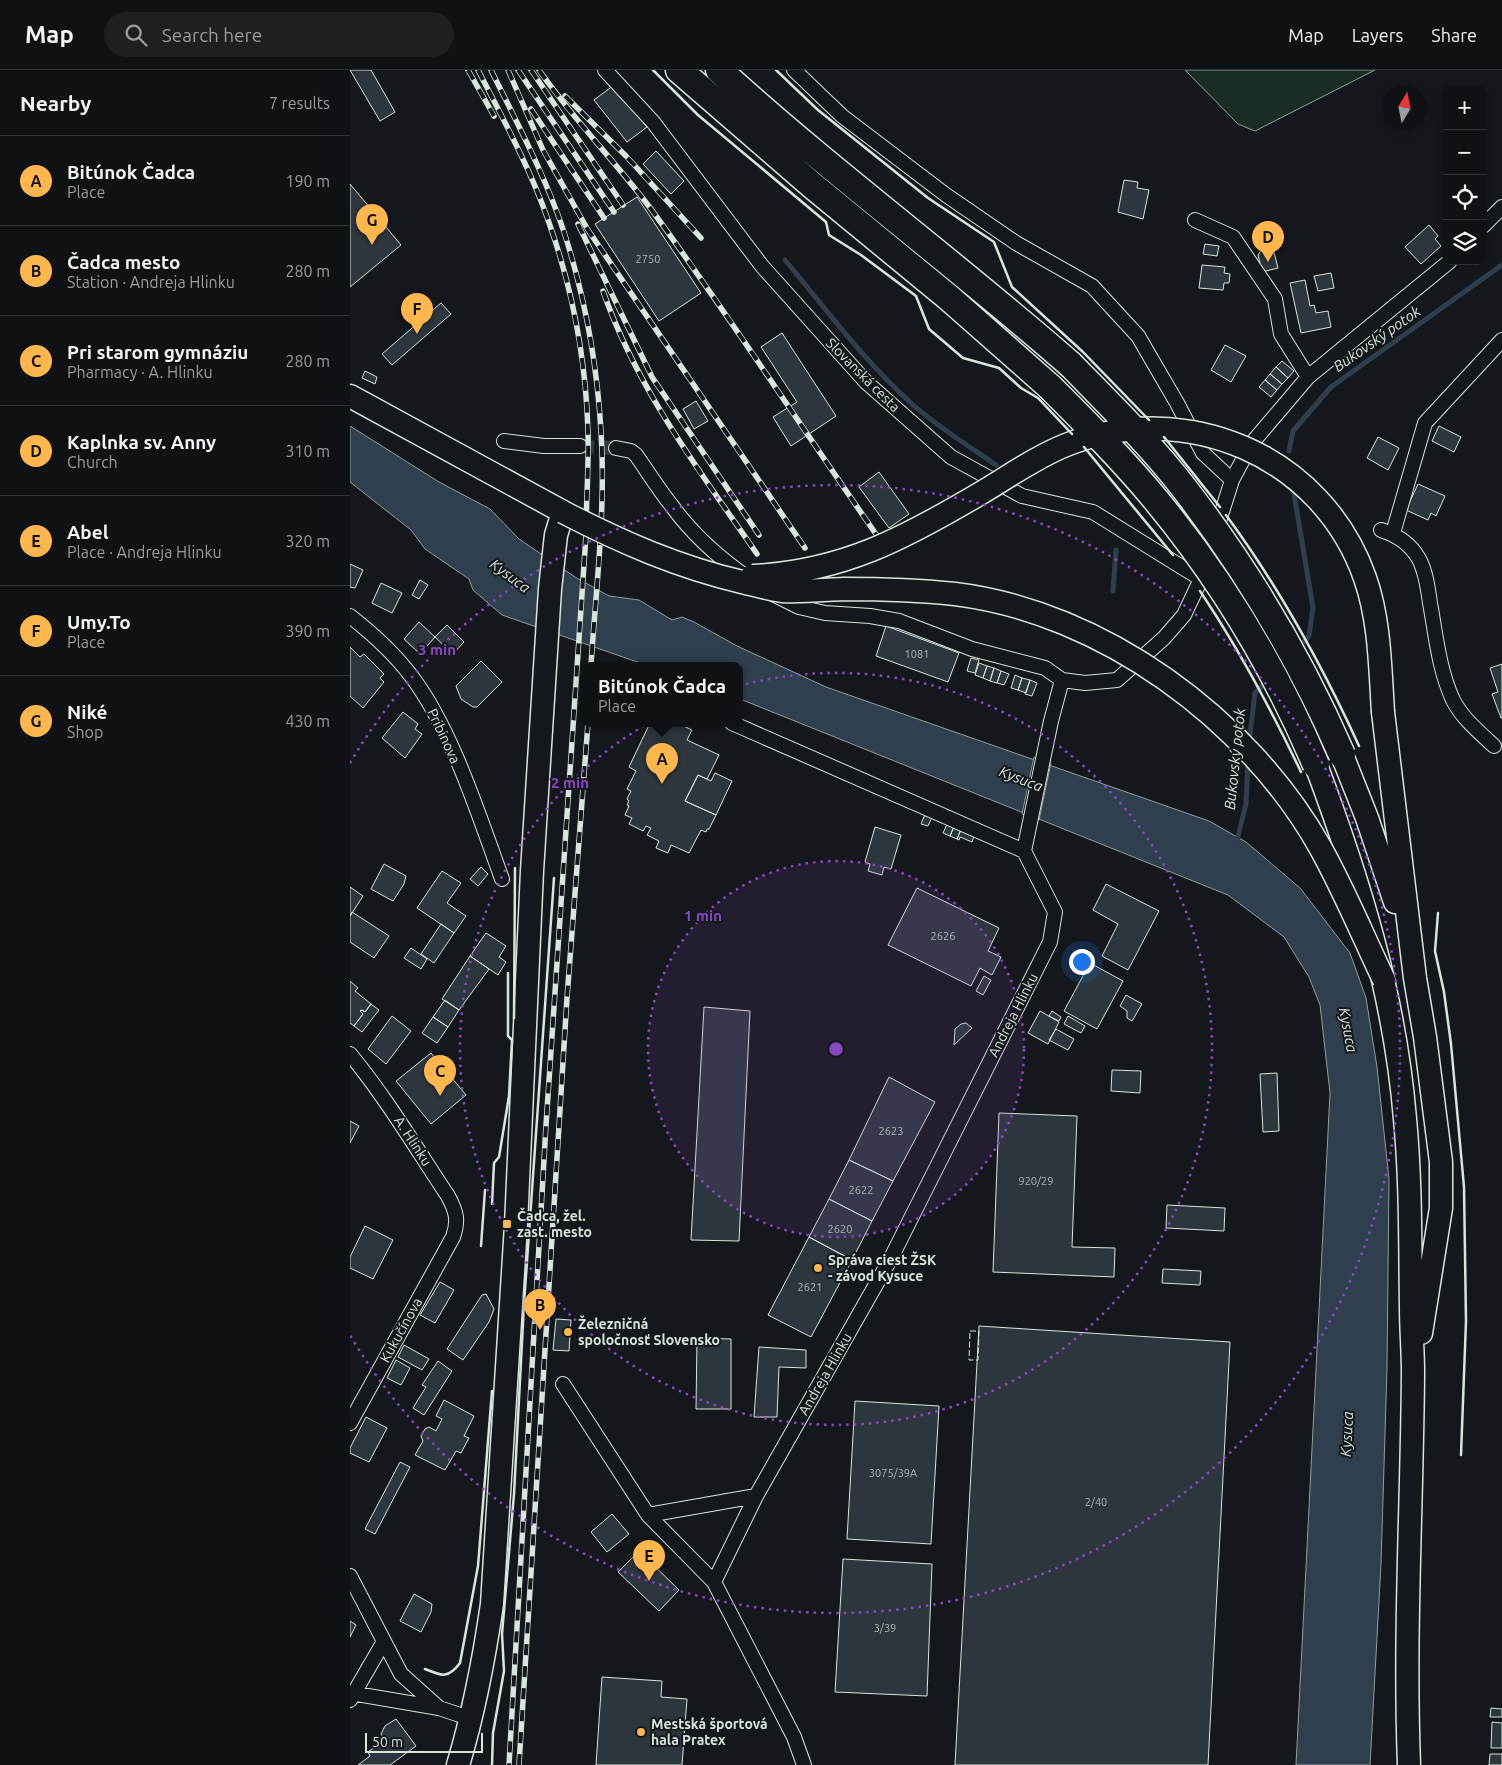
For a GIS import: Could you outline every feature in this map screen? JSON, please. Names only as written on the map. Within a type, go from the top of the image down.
[{"type":"highway","points":[[679,70],[812,186],[948,297],[1050,387],[1109,446],[1157,501],[1203,561],[1271,672],[1298,722],[1316,765]]},
{"type":"highway","points":[[719,70],[769,115],[967,276],[1071,365],[1130,426],[1177,480],[1224,543],[1295,657],[1324,713],[1342,755]]},
{"type":"main road","points":[[350,396],[605,534],[668,562],[723,578],[782,590],[873,589],[958,594],[999,603],[1043,616],[1091,636],[1131,657],[1170,681],[1205,709],[1239,739],[1270,774],[1319,845],[1384,980]]},
{"type":"main road","points":[[723,578],[787,574],[822,567],[859,556],[936,520],[1032,463],[1074,443],[1116,432],[1162,428],[1208,434],[1249,449],[1284,470],[1315,496],[1340,527],[1358,560],[1375,614],[1382,712],[1415,978],[1441,1162],[1441,1208],[1429,1291],[1413,1372]]},
{"type":"main road","points":[[458,1765],[472,1719],[483,1666],[492,1604],[516,1225],[532,871],[551,576],[556,535],[563,512]]},
{"type":"main road","points":[[1342,755],[1391,884],[1415,978]]},
{"type":"main road","points":[[1316,765],[1362,896],[1384,980],[1396,1046],[1405,1119],[1411,1225],[1413,1372],[1407,1638],[1409,1765]]},
{"type":"street","name":"Slovanská cesta","points":[[605,70],[653,122],[762,266],[866,382],[950,458],[1022,496],[1093,512],[1200,578]]},
{"type":"street","points":[[794,70],[842,116],[946,195],[1016,242],[1067,270],[1098,291],[1138,336],[1177,403],[1203,453],[1232,480]]},
{"type":"street","points":[[1487,223],[1499,215]]},
{"type":"street","points":[[1195,220],[1233,237],[1275,298],[1281,334],[1308,377]]},
{"type":"street","points":[[616,448],[631,451],[636,455],[673,508],[709,548],[760,587],[784,600],[825,613],[870,616],[899,622],[972,649],[1045,668],[1062,680],[1085,683],[1117,680],[1164,638],[1184,615],[1200,578],[1232,480],[1252,444],[1308,377],[1445,265]]},
{"type":"street","points":[[1494,746],[1470,724],[1454,702],[1440,660],[1422,568],[1412,550],[1387,532],[1426,422],[1502,340]]},
{"type":"street","points":[[504,441],[544,446],[580,446]]},
{"type":"street","name":"Pribinova","points":[[350,616],[382,644],[412,677],[434,712],[476,808],[502,879]]},
{"type":"street","points":[[741,727],[1024,851],[1051,720],[1062,680]]},
{"type":"street","name":"Andreja Hlinku","points":[[714,1582],[756,1496],[891,1258],[1050,942],[1055,912],[1024,851]]},
{"type":"street","name":"A. Hlinku","points":[[350,1054],[380,1091],[448,1196],[457,1214],[453,1237]]},
{"type":"street","name":"Kukučínova","points":[[350,1423],[453,1237]]},
{"type":"street","points":[[564,1384],[648,1515],[714,1582],[794,1737],[804,1765]]},
{"type":"street","points":[[648,1515],[756,1496]]},
{"type":"street","points":[[350,1576],[383,1643],[401,1674],[439,1708]]},
{"type":"street","points":[[383,1643],[351,1696],[439,1708],[472,1719]]},
{"type":"green space","points":[[1185,70],[1375,70],[1255,131],[1238,124]]},
{"type":"water","name":"Kysuca","points":[[350,426],[439,482],[490,509],[519,539],[575,577],[609,596],[639,600],[672,620],[682,617],[694,622],[737,646],[826,687],[1209,821],[1246,842],[1300,888],[1350,953],[1366,998],[1377,1067],[1389,1179],[1387,1368],[1381,1564],[1370,1765],[1296,1765],[1330,1093],[1320,1005],[1309,977],[1284,937],[1228,895],[743,700],[743,662],[637,662],[502,615],[473,590],[469,579],[425,549],[411,530],[350,482]]},
{"type":"pier","points":[[1034,757],[1051,763],[1039,820],[1022,814]]},
{"type":"building","points":[[350,70],[371,70],[395,112],[380,121]]},
{"type":"building","points":[[614,85],[647,127],[627,142],[594,100]]},
{"type":"building","points":[[656,151],[684,181],[671,194],[643,164]]},
{"type":"building","points":[[1124,180],[1138,182],[1137,188],[1149,190],[1143,219],[1118,212]]},
{"type":"building","points":[[350,184],[401,245],[350,287]]},
{"type":"building","points":[[637,197],[701,293],[659,321],[595,224]]},
{"type":"building","points":[[1429,225],[1438,236],[1435,239],[1441,246],[1421,264],[1405,247]]},
{"type":"building","points":[[1205,244],[1219,246],[1217,256],[1203,254]]},
{"type":"building","points":[[1264,246],[1274,252],[1278,268],[1262,272],[1258,255]]},
{"type":"building","points":[[1202,265],[1225,267],[1224,273],[1230,274],[1229,283],[1224,283],[1223,290],[1199,288]]},
{"type":"building","points":[[1331,273],[1334,288],[1318,291],[1314,276]]},
{"type":"building","points":[[1305,280],[1310,306],[1314,305],[1316,313],[1328,311],[1331,327],[1301,333],[1290,283]]},
{"type":"building","points":[[441,303],[451,314],[392,365],[382,354]]},
{"type":"building","points":[[782,333],[836,416],[791,446],[773,417],[797,402],[761,347]]},
{"type":"building","points":[[1225,345],[1246,356],[1231,382],[1211,370]]},
{"type":"building","points":[[1282,361],[1294,371],[1288,378],[1276,367]]},
{"type":"building","points":[[1276,367],[1288,378],[1282,384],[1270,374]]},
{"type":"building","points":[[365,371],[377,377],[375,384],[362,378]]},
{"type":"building","points":[[1270,374],[1282,384],[1277,390],[1265,380]]},
{"type":"building","points":[[1265,380],[1277,390],[1271,397],[1259,387]]},
{"type":"building","points":[[696,401],[708,421],[694,429],[683,409]]},
{"type":"building","points":[[1439,426],[1461,437],[1454,452],[1432,441]]},
{"type":"building","points":[[1378,437],[1399,448],[1388,470],[1367,458]]},
{"type":"building","points":[[879,472],[909,514],[889,528],[859,487]]},
{"type":"building","points":[[1418,484],[1445,496],[1436,516],[1431,513],[1428,520],[1406,510]]},
{"type":"building","points":[[350,564],[363,570],[355,588],[350,587]]},
{"type":"building","points":[[420,580],[428,585],[419,599],[412,595]]},
{"type":"building","points":[[381,583],[402,593],[392,613],[372,603]]},
{"type":"building","points":[[419,622],[435,637],[420,654],[404,639]]},
{"type":"building","points":[[447,625],[464,642],[453,654],[435,637]]},
{"type":"building","points":[[886,626],[959,653],[948,682],[876,656]]},
{"type":"building","points":[[350,647],[360,657],[364,654],[384,674],[380,678],[384,682],[363,708],[350,696]]},
{"type":"building","points":[[971,658],[979,660],[975,673],[967,671]]},
{"type":"building","points":[[481,661],[502,682],[477,707],[473,707],[461,699],[456,686]]},
{"type":"building","points":[[979,663],[987,666],[983,678],[975,675]]},
{"type":"building","points":[[1502,664],[1501,718],[1492,694],[1498,692],[1490,668]]},
{"type":"building","points":[[987,666],[994,668],[990,681],[983,678]]},
{"type":"building","points":[[994,668],[1001,671],[997,683],[990,681]]},
{"type":"building","points":[[1001,671],[1009,674],[1004,685],[997,683]]},
{"type":"building","points":[[1015,675],[1022,678],[1018,690],[1011,688]]},
{"type":"building","points":[[1022,678],[1030,680],[1026,693],[1018,690]]},
{"type":"building","points":[[1030,680],[1037,683],[1032,696],[1025,694]]},
{"type":"building","points":[[403,712],[418,724],[415,729],[422,734],[405,758],[382,738]]},
{"type":"building","points":[[648,727],[686,727],[692,730],[687,740],[719,755],[707,779],[698,775],[685,801],[716,815],[706,832],[701,830],[689,853],[671,845],[668,853],[656,848],[659,841],[647,835],[651,828],[646,826],[643,831],[629,824],[632,818],[625,815],[629,806],[627,805],[629,801],[627,799],[631,791],[627,789],[636,771],[629,767]]},
{"type":"building","points":[[715,773],[732,781],[716,815],[685,801],[698,775],[711,781]]},
{"type":"building","points":[[926,812],[933,815],[928,826],[921,824]]},
{"type":"building","points":[[948,822],[955,824],[950,836],[943,833]]},
{"type":"building","points":[[955,824],[962,827],[957,839],[950,836]]},
{"type":"building","points":[[875,827],[901,835],[891,869],[884,867],[882,875],[868,871],[870,864],[865,862]]},
{"type":"building","points":[[962,827],[975,833],[972,842],[960,837],[959,840],[957,839]]},
{"type":"building","points":[[384,864],[406,876],[404,884],[393,901],[371,889]]},
{"type":"building","points":[[481,867],[488,874],[478,886],[470,879]]},
{"type":"building","points":[[442,871],[461,883],[447,903],[466,916],[454,933],[417,908]]},
{"type":"building","points":[[1106,884],[1159,911],[1128,970],[1102,956],[1118,924],[1093,910]]},
{"type":"building","points":[[350,887],[363,896],[350,916]]},
{"type":"building","points":[[917,888],[999,928],[988,951],[1001,957],[992,975],[980,968],[971,986],[888,945]]},
{"type":"building","points":[[352,912],[389,936],[374,958],[350,942],[350,916]]},
{"type":"building","points":[[441,924],[454,933],[434,963],[421,954]]},
{"type":"building","points":[[486,933],[506,946],[499,957],[506,962],[498,975],[470,956]]},
{"type":"building","points":[[411,948],[427,959],[421,969],[404,958]]},
{"type":"building","points":[[470,956],[489,969],[459,1010],[442,999]]},
{"type":"building","points":[[1090,963],[1123,981],[1097,1029],[1064,1011]]},
{"type":"building","points":[[984,976],[991,980],[983,995],[976,991]]},
{"type":"building","points":[[350,981],[358,988],[355,991],[371,1004],[365,1012],[360,1011],[363,1014],[354,1026],[350,1023]]},
{"type":"building","points":[[1126,995],[1142,1004],[1132,1021],[1127,1018],[1127,1011],[1120,1006]]},
{"type":"building","points":[[445,1000],[459,1010],[448,1027],[433,1017]]},
{"type":"building","points":[[371,1004],[379,1010],[362,1032],[354,1026],[363,1014],[360,1011],[365,1012]]},
{"type":"building","points":[[704,1007],[750,1011],[739,1241],[691,1240]]},
{"type":"building","points":[[1040,1011],[1059,1022],[1048,1044],[1028,1033]]},
{"type":"building","points":[[1052,1011],[1061,1017],[1059,1021],[1049,1016]]},
{"type":"building","points":[[392,1016],[411,1031],[386,1064],[368,1049]]},
{"type":"building","points":[[1068,1016],[1085,1026],[1081,1033],[1064,1024]]},
{"type":"building","points":[[433,1017],[448,1027],[437,1043],[422,1033]]},
{"type":"building","points":[[966,1023],[972,1028],[954,1045],[955,1029],[961,1024]]},
{"type":"building","points":[[1056,1029],[1074,1039],[1068,1050],[1049,1040]]},
{"type":"building","points":[[431,1053],[466,1095],[431,1124],[396,1081]]},
{"type":"building","points":[[1112,1070],[1141,1071],[1140,1093],[1111,1091]]},
{"type":"building","points":[[1277,1073],[1279,1131],[1263,1132],[1260,1074]]},
{"type":"building","points":[[889,1077],[935,1102],[893,1181],[849,1160]]},
{"type":"building","points":[[999,1113],[1077,1116],[1072,1247],[1115,1248],[1114,1277],[993,1272]]},
{"type":"building","points":[[350,1121],[359,1126],[350,1143]]},
{"type":"building","points":[[849,1160],[893,1181],[872,1221],[829,1199]]},
{"type":"building","points":[[829,1199],[872,1221],[852,1260],[809,1237]]},
{"type":"building","points":[[1167,1205],[1225,1208],[1224,1231],[1166,1228]]},
{"type":"building","points":[[365,1226],[393,1240],[373,1279],[350,1268],[350,1257]]},
{"type":"building","points":[[809,1237],[852,1260],[811,1337],[768,1315]]},
{"type":"building","points":[[1163,1269],[1201,1271],[1200,1285],[1162,1283]]},
{"type":"building","points":[[440,1282],[454,1290],[435,1323],[420,1315]]},
{"type":"building","points":[[486,1294],[494,1309],[489,1322],[463,1360],[447,1349],[482,1295]]},
{"type":"building","points":[[556,1319],[571,1320],[569,1351],[553,1350]]},
{"type":"building","points":[[979,1326],[1230,1342],[1208,1765],[955,1765]]},
{"type":"building","points":[[697,1338],[731,1339],[731,1409],[696,1409]]},
{"type":"building","points":[[404,1345],[429,1359],[422,1370],[398,1357]]},
{"type":"building","points":[[759,1347],[806,1350],[806,1368],[779,1367],[777,1417],[754,1417]]},
{"type":"building","points":[[396,1360],[410,1368],[401,1385],[387,1378]]},
{"type":"building","points":[[438,1361],[452,1371],[424,1415],[413,1408],[426,1387],[422,1385]]},
{"type":"building","points":[[444,1400],[474,1416],[464,1436],[469,1438],[461,1453],[456,1451],[445,1470],[415,1455],[423,1441],[421,1436],[425,1429],[429,1427],[436,1431],[442,1419],[436,1416]]},
{"type":"building","points":[[855,1401],[939,1406],[931,1544],[847,1539]]},
{"type":"building","points":[[366,1417],[387,1428],[369,1462],[350,1453],[350,1448]]},
{"type":"building","points":[[400,1462],[410,1467],[375,1534],[365,1529]]},
{"type":"building","points":[[612,1514],[629,1534],[607,1552],[591,1532]]},
{"type":"building","points":[[639,1551],[679,1590],[659,1611],[618,1572]]},
{"type":"building","points":[[843,1559],[932,1564],[927,1696],[835,1692]]},
{"type":"building","points":[[414,1594],[432,1604],[431,1612],[421,1632],[400,1621]]},
{"type":"building","points":[[350,1621],[356,1625],[350,1637]]},
{"type":"building","name":"Mestská športová hala Pratex","points":[[602,1677],[662,1681],[661,1697],[687,1699],[682,1765],[596,1765]]},
{"type":"building","points":[[1491,1708],[1502,1709],[1502,1717],[1490,1717]]},
{"type":"building","points":[[396,1719],[416,1746],[390,1765],[358,1765],[370,1756],[368,1752],[384,1740],[381,1734],[385,1726]]},
{"type":"building","points":[[1492,1722],[1502,1723],[1502,1748],[1491,1748]]},
{"type":"building","points":[[1490,1754],[1502,1754],[1502,1765],[1489,1765]]},
{"type":"waterway","points":[[785,260],[846,334],[894,387],[932,420],[996,465]]},
{"type":"waterway","name":"Bukovský potok","points":[[1289,451],[1293,431],[1331,387],[1502,265]]},
{"type":"waterway","name":"Bukovský potok","points":[[1293,488],[1313,608],[1309,636],[1298,648]]},
{"type":"waterway","points":[[1113,591],[1116,550]]},
{"type":"waterway","name":"Bukovský potok","points":[[1249,743],[1255,693],[1267,681]]},
{"type":"waterway","name":"Bukovský potok","points":[[1236,844],[1246,804],[1248,761]]},
{"type":"tunnel","points":[[580,446],[616,448]]},
{"type":"railway","points":[[468,70],[494,116]]},
{"type":"railway","points":[[478,70],[532,179],[556,243],[564,270],[581,351],[588,432],[586,535],[546,1125],[509,1765]]},
{"type":"railway","points":[[491,70],[530,150],[564,232],[589,330],[599,406],[602,460],[600,548],[591,662]]},
{"type":"railway","points":[[508,70],[543,150],[588,230],[805,548]]},
{"type":"railway","points":[[518,70],[614,212]]},
{"type":"railway","points":[[531,70],[623,205]]},
{"type":"railway","points":[[539,70],[566,106],[651,209],[709,290],[878,537]]},
{"type":"railway","points":[[565,96],[626,156],[701,238]]},
{"type":"railway","points":[[531,109],[604,218]]},
{"type":"railway","points":[[578,224],[652,377],[759,535]]},
{"type":"railway","points":[[603,291],[633,362],[651,395],[692,460],[757,554]]},
{"type":"railway","points":[[519,1765],[567,998],[588,727]]},
{"type":"fence","points":[[970,1331],[979,1331],[978,1360],[969,1360],[970,1331]]},
{"type":"wall","points":[[653,70],[698,115],[826,222],[829,235],[861,255],[916,296],[929,329],[963,358],[999,368],[1021,388],[1038,398],[1072,434]]},
{"type":"wall","points":[[776,70],[818,110],[928,198],[994,242],[1012,287],[1083,352],[1149,420]]},
{"type":"wall","points":[[1164,437],[1220,507]]},
{"type":"wall","points":[[1084,447],[1173,555]]},
{"type":"wall","points":[[1226,515],[1264,570],[1299,627],[1359,746]]},
{"type":"wall","points":[[1200,591],[1254,680],[1301,772]]},
{"type":"wall","points":[[514,1018],[515,868]]},
{"type":"wall","points":[[492,1765],[493,1733],[504,1671],[502,1634],[514,1494],[524,1304],[554,878]]},
{"type":"wall","points":[[1438,913],[1435,951],[1444,992],[1451,1044],[1464,1187],[1466,1321],[1461,1455]]},
{"type":"wall","points":[[492,1204],[494,1163],[499,1157],[509,1096],[512,1040],[508,1036],[508,973]]},
{"type":"wall","points":[[481,1246],[485,1190]]},
{"type":"wall","points":[[425,1669],[444,1675],[452,1672],[460,1663],[478,1566],[492,1391]]},
{"type":"place","name":"Niké","points":[[372,245]]},
{"type":"place","name":"Kaplnka sv. Anny","points":[[1268,262]]},
{"type":"place","name":"Umy.To","points":[[417,334]]},
{"type":"place","name":"Bitúnok Čadca","points":[[662,784]]},
{"type":"place","name":"Pri starom gymnáziu","points":[[440,1096]]},
{"type":"place","name":"Čadca, žel. zast. mesto","points":[[507,1224]]},
{"type":"place","name":"Správa ciest ŽSK - závod Kysuce","points":[[818,1268]]},
{"type":"place","name":"Čadca mesto","points":[[540,1330]]},
{"type":"place","name":"Železničná spoločnosť Slovensko","points":[[568,1332]]},
{"type":"place","name":"Abel","points":[[649,1581]]},
{"type":"place","name":"Mestská športová hala Pratex","points":[[641,1732]]}]
